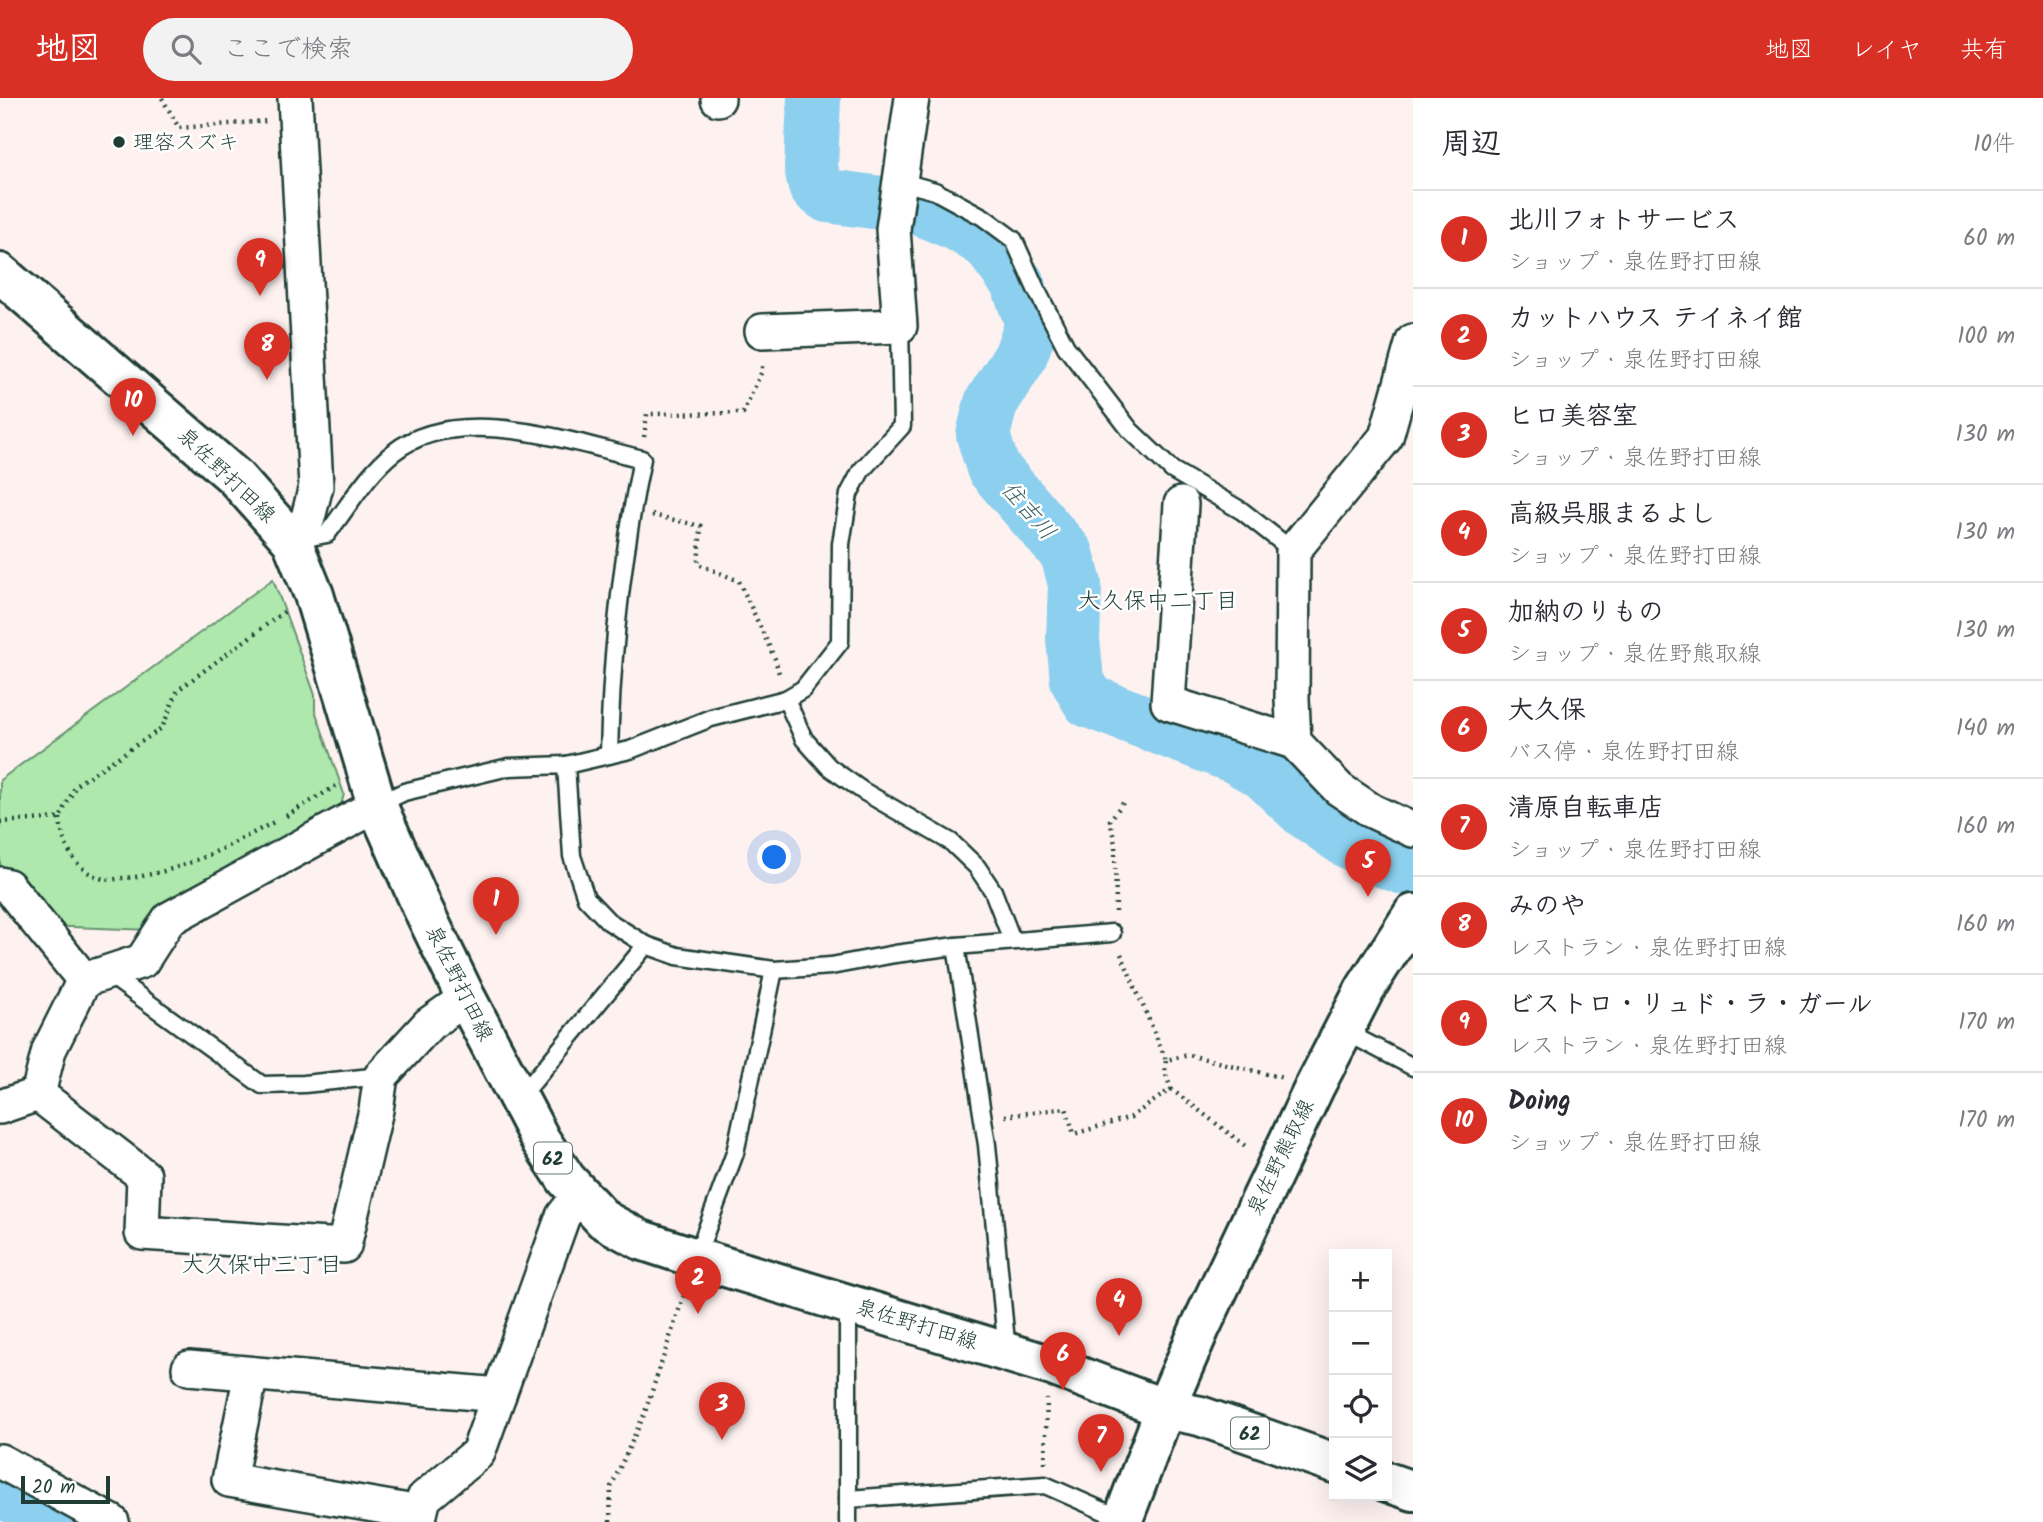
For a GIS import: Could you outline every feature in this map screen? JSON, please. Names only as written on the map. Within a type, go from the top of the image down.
[{"type":"main road","name":"泉佐野打田線","points":[[0,273],[235,477],[292,541],[314,595],[377,805],[466,998],[541,1141],[566,1179],[604,1220],[641,1240],[1052,1366],[1165,1409],[1200,1416],[1329,1461]]},
{"type":"main road","name":"泉佐野熊取線","points":[[1165,1409],[1274,1169],[1343,1030],[1365,989],[1413,914]]},
{"type":"main road","points":[[1124,1521],[1165,1409]]},
{"type":"main road","points":[[1392,1484],[1413,1491]]},
{"type":"street","points":[[762,331],[900,326],[893,229],[912,98]]},
{"type":"street","points":[[292,541],[308,518],[316,486],[296,108]]},
{"type":"street","points":[[1294,742],[1293,551],[1386,437],[1413,341]]},
{"type":"street","points":[[1181,504],[1168,703],[1294,742],[1339,789],[1372,811],[1413,830]]},
{"type":"street","points":[[38,1094],[49,1050],[95,977],[142,961],[169,919],[377,805]]},
{"type":"street","points":[[0,884],[8,886],[95,977]]},
{"type":"street","points":[[38,1094],[144,1176],[142,1233],[344,1247],[376,1110],[381,1076],[429,1024],[466,998]]},
{"type":"street","points":[[0,1107],[38,1094]]},
{"type":"street","points":[[251,1374],[229,1480],[419,1517],[424,1498],[478,1453],[563,1216],[580,1194]]},
{"type":"street","points":[[189,1368],[499,1395]]},
{"type":"street","points":[[0,1461],[112,1522]]},
{"type":"lane","points":[[898,183],[935,191],[983,217],[1014,240],[1066,347],[1130,430],[1172,470],[1242,512],[1293,551]]},
{"type":"lane","points":[[377,805],[404,792],[509,767],[566,765],[630,750],[711,718],[786,699],[803,689],[840,642],[841,544],[849,494],[861,471],[902,426],[900,326]]},
{"type":"lane","points":[[292,541],[327,534],[368,479],[394,451],[427,433],[469,428],[526,432],[642,458],[631,510],[611,685],[609,755]]},
{"type":"lane","points":[[786,699],[804,739],[829,767],[863,791],[951,842],[977,867],[993,891],[1012,940]]},
{"type":"lane","points":[[566,765],[572,856],[586,898],[608,921],[646,945],[677,956],[774,971],[956,946],[1112,933]]},
{"type":"lane","points":[[519,1099],[646,945]]},
{"type":"lane","points":[[956,946],[983,1118],[998,1239],[1007,1352]]},
{"type":"lane","points":[[696,1258],[735,1153],[774,971]]},
{"type":"lane","points":[[95,977],[262,1085],[381,1076]]},
{"type":"lane","points":[[1343,1030],[1413,1067]]},
{"type":"lane","points":[[848,1302],[848,1522]]},
{"type":"lane","points":[[848,1499],[1045,1485],[1124,1521]]},
{"type":"path","points":[[162,98],[179,128],[296,108]]},
{"type":"path","points":[[642,458],[648,414],[743,413],[762,370],[762,331]]},
{"type":"path","points":[[631,510],[701,526],[698,564],[739,581],[775,659],[786,699]]},
{"type":"path","points":[[289,608],[178,690],[163,728],[76,786],[60,818],[61,836],[78,866],[105,879],[146,877],[213,854],[285,817],[345,780]]},
{"type":"path","points":[[1126,799],[1110,820],[1115,844],[1116,921],[1112,933],[1166,1060],[1165,1072],[1171,1089],[1274,1169]]},
{"type":"path","points":[[0,822],[60,818]]},
{"type":"path","points":[[1166,1060],[1189,1055],[1314,1088]]},
{"type":"path","points":[[983,1118],[1066,1108],[1074,1134],[1131,1117],[1171,1089]]},
{"type":"path","points":[[610,1522],[611,1487],[644,1415],[696,1258]]},
{"type":"path","points":[[1045,1485],[1045,1410],[1052,1366]]},
{"type":"green space","points":[[273,579],[315,695],[315,710],[344,794],[337,820],[152,930],[44,926],[0,879],[0,780]]},
{"type":"waterway","name":"住吉川","points":[[814,98],[811,167],[815,186],[828,196],[919,208],[957,224],[988,243],[1018,284],[1032,324],[1020,357],[991,403],[983,435],[993,468],[1067,554],[1075,584],[1073,639],[1077,680],[1089,701],[1236,757],[1264,773],[1304,811],[1344,839],[1384,861],[1413,871]]},
{"type":"waterway","points":[[0,1489],[59,1522]]},
{"type":"place","name":"理容スズキ","points":[[119,142]]},
{"type":"place","name":"ビストロ・リュド・ラ・ガール","points":[[260,296]]},
{"type":"place","name":"みのや","points":[[267,380]]},
{"type":"place","name":"Doing","points":[[133,436]]},
{"type":"place","name":"加納のりもの","points":[[1368,897]]},
{"type":"place","name":"北川フォトサービス","points":[[496,935]]},
{"type":"place","name":"カットハウス テイネイ館","points":[[698,1314]]},
{"type":"place","name":"高級呉服まるよし","points":[[1119,1336]]},
{"type":"place","name":"大久保","points":[[1063,1390]]},
{"type":"place","name":"ヒロ美容室","points":[[722,1440]]},
{"type":"place","name":"清原自転車店","points":[[1101,1472]]},
{"type":"district","name":"大久保中二丁目","points":[[1158,600]]},
{"type":"district","name":"大久保中三丁目","points":[[262,1264]]}]
